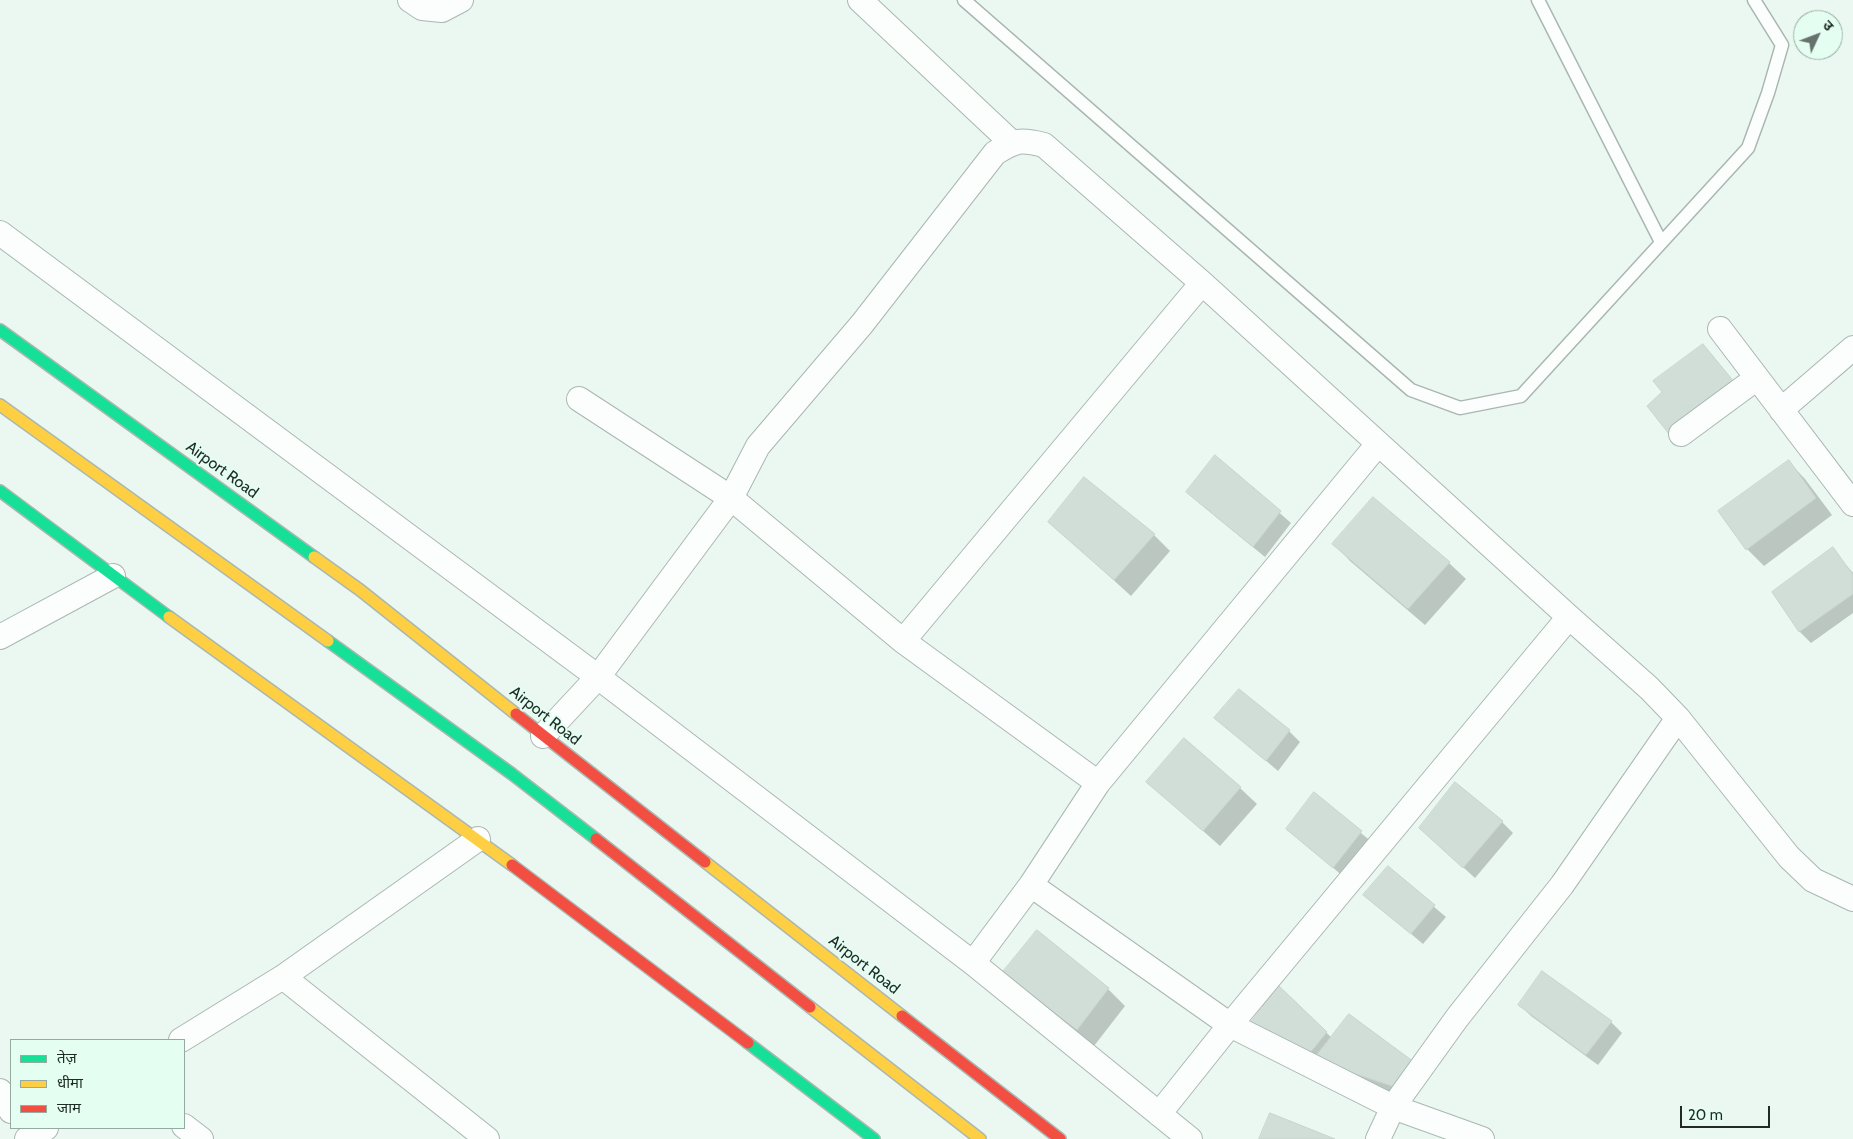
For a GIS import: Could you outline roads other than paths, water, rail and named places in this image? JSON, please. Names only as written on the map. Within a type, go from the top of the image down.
[{"type":"street","points":[[410,0],[422,8],[442,10],[461,0]]},
{"type":"street","points":[[860,0],[1012,142]]},
{"type":"street","points":[[543,736],[598,677],[731,498],[758,446],[862,324],[995,153],[1012,142],[1026,141],[1044,145],[1202,283],[1649,688],[1678,718],[1789,857],[1813,880],[1853,899]]},
{"type":"street","points":[[0,233],[598,677],[973,963],[1190,1139]]},
{"type":"street","points":[[903,641],[1202,283]]},
{"type":"street","points":[[1720,329],[1853,504]]},
{"type":"street","name":"Airport Road","points":[[0,330],[360,590],[543,736],[1060,1139]]},
{"type":"street","points":[[1781,410],[1853,348]]},
{"type":"street","points":[[1681,434],[1757,378]]},
{"type":"street","points":[[579,399],[731,498],[903,641],[1098,783]]},
{"type":"street","points":[[0,405],[512,774],[980,1139]]},
{"type":"street","points":[[973,963],[1032,885],[1098,783],[1378,444]]},
{"type":"street","points":[[0,491],[113,576],[478,840],[860,1135]]},
{"type":"street","points":[[0,637],[113,576]]},
{"type":"street","points":[[1159,1114],[1230,1025],[1569,617]]},
{"type":"street","points":[[1378,1139],[1393,1107],[1458,1018],[1562,885],[1678,718]]},
{"type":"street","points":[[183,1039],[283,977],[478,840]]},
{"type":"street","points":[[1032,885],[1230,1025],[1393,1107],[1482,1139]]},
{"type":"street","points":[[283,977],[487,1139]]},
{"type":"street","points":[[0,1091],[10,1109]]},
{"type":"street","points":[[185,1127],[201,1139]]},
{"type":"street","points":[[27,1139],[44,1129]]},
{"type":"lane","points":[[964,0],[1411,390],[1460,408],[1521,396],[1748,148],[1768,93],[1782,45],[1754,0]]},
{"type":"lane","points":[[1538,0],[1661,242]]}]
